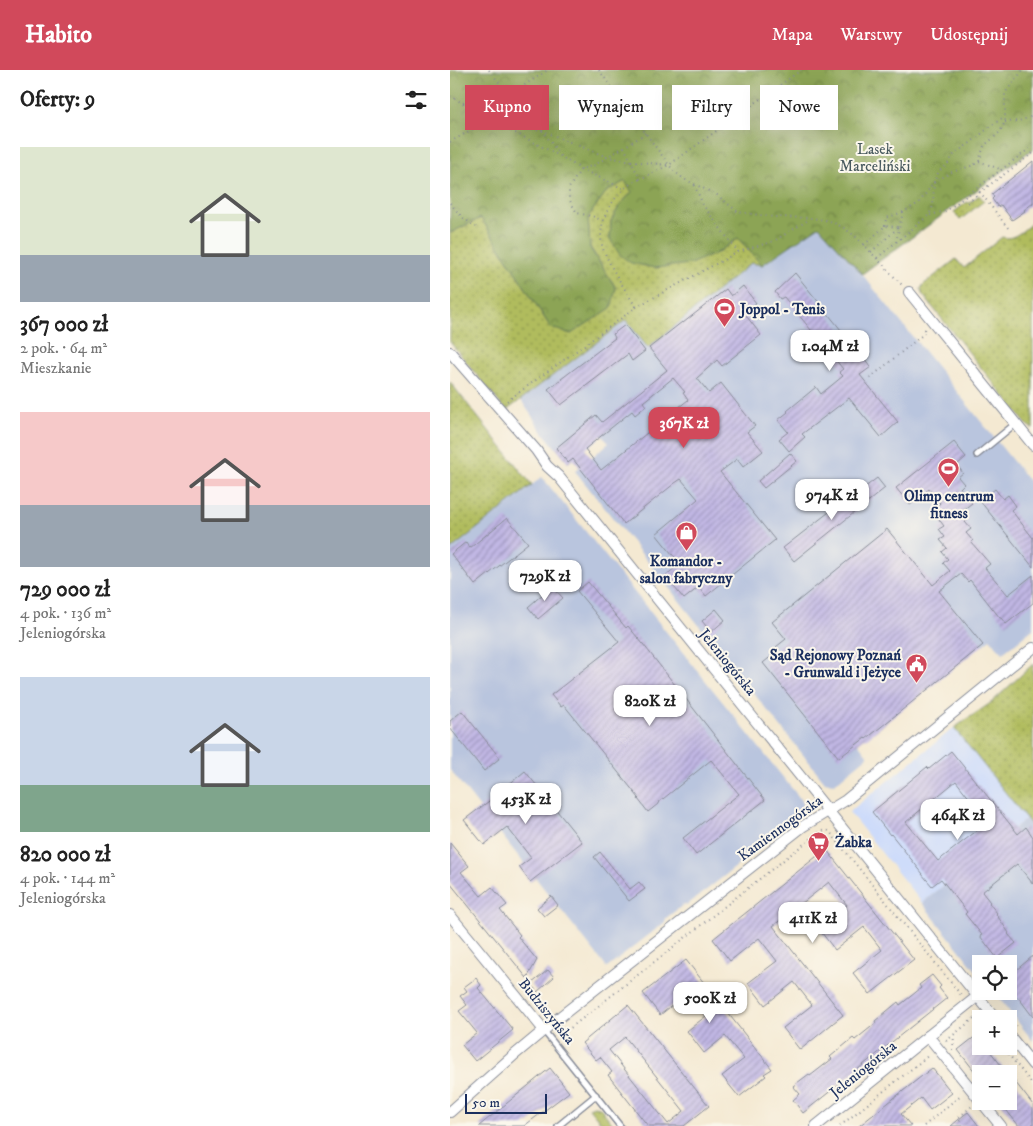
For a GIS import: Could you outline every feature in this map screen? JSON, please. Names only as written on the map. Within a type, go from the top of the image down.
[{"type":"street","points":[[909,292],[1033,446]]},
{"type":"street","name":"Jeleniogórska","points":[[450,352],[559,477],[972,989]]},
{"type":"street","name":"Kamiennogórska","points":[[450,1112],[544,1030],[802,827],[846,800],[1033,648]]},
{"type":"street","name":"Budziszyńska","points":[[450,915],[544,1030]]},
{"type":"street","name":"Jeleniogórska","points":[[816,1126],[973,1000]]},
{"type":"street","name":"Jeleniogórska","points":[[981,1000],[989,1010]]},
{"type":"street","points":[[928,1036],[972,1090]]},
{"type":"street","points":[[1017,1045],[1033,1065]]},
{"type":"street","points":[[988,1110],[1001,1126]]},
{"type":"lane","points":[[977,455],[1016,424]]},
{"type":"lane","name":"Budziszyńska","points":[[544,1030],[620,1126]]},
{"type":"lane","points":[[558,1126],[596,1095]]},
{"type":"path","points":[[490,70],[501,85]]},
{"type":"path","points":[[525,85],[548,70]]},
{"type":"path","points":[[599,70],[669,165],[680,176],[717,195],[738,212],[774,217],[812,218],[830,221],[844,228],[855,236],[909,292]]},
{"type":"path","points":[[636,307],[602,247],[601,231],[603,220],[615,200],[624,189],[669,165],[801,70]]},
{"type":"path","points":[[934,182],[952,172],[974,165],[979,161],[984,146],[1000,132],[1005,122],[1005,93],[1023,70]]},
{"type":"path","points":[[450,96],[463,103]]},
{"type":"path","points":[[864,245],[885,226],[886,218],[903,212],[919,203],[939,172],[947,165],[955,153],[1006,116]]},
{"type":"path","points":[[1005,122],[1020,121],[1033,116]]},
{"type":"path","points":[[450,142],[471,130]]},
{"type":"path","points":[[510,130],[581,169],[624,189]]},
{"type":"path","points":[[533,130],[543,131],[607,156],[669,165]]},
{"type":"path","points":[[543,131],[560,156]]},
{"type":"path","points":[[603,220],[577,213],[569,199],[569,188],[581,169],[595,166],[607,156],[646,133]]},
{"type":"path","points":[[929,215],[946,211],[1033,146]]},
{"type":"path","points":[[624,147],[640,179]]},
{"type":"path","points":[[968,203],[1033,153]]},
{"type":"path","points":[[979,161],[1002,170]]},
{"type":"path","points":[[877,258],[929,215],[934,206],[934,182]]},
{"type":"path","points":[[694,184],[703,205],[738,252]]},
{"type":"path","points":[[980,192],[1008,228]]},
{"type":"path","points":[[450,203],[462,217],[476,227]]},
{"type":"path","points":[[896,242],[903,212]]},
{"type":"path","points":[[498,408],[636,307],[738,252],[774,241],[812,218]]},
{"type":"path","points":[[885,226],[900,227]]},
{"type":"path","points":[[871,252],[900,227]]},
{"type":"path","points":[[870,378],[926,332],[923,327]]},
{"type":"path","points":[[553,1042],[822,830],[829,831],[973,1010]]},
{"type":"path","points":[[840,1126],[972,1021]]},
{"type":"path","points":[[953,1055],[954,1035]]},
{"type":"path","points":[[1009,1055],[1033,1084]]},
{"type":"path","points":[[924,1126],[970,1088]]},
{"type":"path","points":[[960,1121],[958,1118],[972,1107]]},
{"type":"shaded area","points":[[819,226],[862,274],[1033,486],[1033,629],[1003,653],[990,639],[983,645],[969,628],[840,720],[868,756],[834,784],[825,782],[575,471],[609,443],[602,436],[568,463],[542,431],[521,400],[627,320],[648,348],[751,262],[762,265]]},
{"type":"shaded area","points":[[542,477],[803,804],[800,815],[791,823],[787,822],[780,827],[772,835],[773,838],[687,905],[683,905],[666,918],[665,922],[607,968],[450,770],[450,550]]},
{"type":"shaded area","points":[[954,728],[1027,818],[922,903],[849,812]]},
{"type":"shaded area","points":[[1027,818],[1033,826],[1033,1041],[1017,1021],[1017,1010],[1008,1010],[1000,1000],[1017,1000],[1017,955],[972,955],[972,966],[922,903]]},
{"type":"green space","name":"Lasek Marceliński","points":[[1033,70],[1033,149],[862,274],[819,226],[762,265],[738,238],[717,253],[690,264],[655,268],[631,263],[620,255],[610,239],[611,221],[620,205],[632,192],[625,181],[606,192],[588,217],[590,248],[616,288],[611,308],[571,334],[551,328],[481,218],[450,233],[450,71]]},
{"type":"green space","points":[[625,181],[632,192],[620,205],[611,221],[610,239],[717,253],[738,238],[762,265],[751,263],[648,348],[626,320],[506,411],[450,342],[450,233],[481,218],[551,328],[616,288],[590,247],[588,217],[606,192]]},
{"type":"green space","points":[[979,195],[984,201],[960,220],[954,212]]},
{"type":"green space","points":[[1033,222],[1033,429],[1027,425],[922,294],[921,289],[923,285],[956,259],[964,268],[1002,237],[1015,236]]},
{"type":"green space","points":[[450,382],[532,485],[450,550]]},
{"type":"green space","points":[[1033,664],[1033,827],[954,728],[992,702]]},
{"type":"green space","points":[[594,1106],[600,1107],[614,1126],[604,1126],[589,1108]]},
{"type":"building","points":[[1033,161],[1033,203],[1012,220],[1001,205],[998,207],[992,199],[994,197],[992,194]]},
{"type":"building","points":[[795,273],[871,367],[860,375],[898,422],[881,437],[849,398],[802,434],[805,437],[789,451],[779,439],[788,432],[778,420],[787,411],[816,387],[821,394],[843,376],[839,372],[843,369],[784,297],[780,299],[775,292]]},
{"type":"building","points":[[743,286],[756,303],[744,313],[761,335],[722,366],[717,360],[697,378],[709,393],[721,383],[755,426],[747,432],[763,451],[743,467],[737,459],[720,472],[775,540],[706,596],[699,587],[684,599],[665,576],[680,564],[656,534],[698,499],[681,479],[624,524],[573,459],[568,463],[556,448],[596,415],[602,422],[667,370],[649,348],[726,289],[731,296]],"holes":[[[673,378],[685,392],[683,393],[688,400],[660,422],[658,420],[650,427],[652,429],[601,470],[585,449],[632,411],[635,415],[646,406],[643,402]]]},
{"type":"building","points":[[625,325],[645,351],[632,361],[628,354],[561,405],[548,389],[615,338],[613,334]]},
{"type":"building","points":[[954,442],[966,457],[957,465],[963,473],[958,477],[964,484],[960,488],[972,503],[963,510],[969,518],[965,522],[971,529],[966,533],[973,541],[971,542],[990,564],[985,568],[1008,595],[1033,575],[1033,603],[1006,624],[970,580],[968,582],[961,574],[939,591],[983,645],[866,739],[839,758],[763,663],[779,650],[776,647],[786,639],[772,622],[887,529],[933,585],[950,571],[943,563],[948,559],[942,552],[947,548],[940,540],[945,537],[939,529],[944,526],[938,518],[942,514],[936,507],[940,503],[929,489],[910,505],[896,488]]},
{"type":"building","points":[[790,453],[797,461],[764,488],[758,481]]},
{"type":"building","points":[[877,478],[885,488],[794,561],[783,548]]},
{"type":"building","points":[[995,489],[1003,499],[1008,495],[1016,506],[1011,510],[1033,538],[1033,567],[980,501]]},
{"type":"building","points":[[507,518],[528,543],[475,585],[451,554],[466,542],[470,548]]},
{"type":"building","points":[[588,582],[626,628],[628,626],[643,644],[765,800],[696,855],[683,838],[739,794],[711,760],[648,812],[639,798],[564,705],[561,707],[551,695],[619,642],[577,591]]},
{"type":"building","points":[[552,586],[563,598],[538,619],[528,607]]},
{"type":"building","points":[[716,609],[725,620],[711,632],[702,621]]},
{"type":"building","points":[[462,711],[500,758],[484,771],[450,728],[450,721]]},
{"type":"building","points":[[951,751],[1018,834],[1026,827],[1033,837],[1033,884],[1017,864],[982,892],[997,913],[1008,934],[1016,943],[1001,955],[995,955],[965,914],[967,912],[941,879],[932,886],[872,812],[927,767],[929,769]],"holes":[[[956,781],[988,822],[938,861],[906,822]]]},
{"type":"building","points":[[525,771],[582,842],[530,882],[519,867],[531,858],[507,827],[484,845],[464,820]]},
{"type":"building","points":[[450,843],[469,866],[461,872],[481,896],[492,887],[507,905],[500,910],[520,935],[518,937],[537,960],[527,978],[450,883]]},
{"type":"building","points":[[826,849],[914,960],[870,994],[853,973],[882,950],[864,927],[835,950],[818,928],[847,905],[829,882],[773,926],[843,1015],[800,1050],[783,1028],[812,1005],[794,982],[765,1005],[748,983],[777,961],[759,938],[730,961],[713,939]]},
{"type":"building","points":[[600,852],[630,889],[639,882],[645,889],[629,901],[594,857]]},
{"type":"building","points":[[551,896],[558,905],[544,916],[537,908]]},
{"type":"building","points":[[1033,956],[1033,1017],[1017,998],[1017,969]]},
{"type":"building","points":[[686,960],[772,1069],[739,1097],[722,1076],[744,1059],[725,1036],[704,1053],[687,1031],[706,1016],[688,993],[660,1015],[643,993]]},
{"type":"building","points":[[548,970],[554,977],[537,992],[531,984]]},
{"type":"building","points":[[932,975],[941,986],[939,988],[947,998],[803,1113],[793,1100],[800,1094],[793,1086],[832,1059],[830,1057],[853,1038],[855,1040],[898,1002],[900,1005],[921,988],[919,985]]},
{"type":"building","points":[[476,978],[481,985],[478,988],[513,1030],[475,1061],[462,1045],[477,1033],[459,1011],[467,1005],[460,996],[467,991],[464,987]]},
{"type":"building","points":[[628,1005],[709,1106],[684,1126],[648,1126],[608,1075],[612,1072],[600,1057],[596,1060],[582,1043]],"holes":[[[625,1037],[684,1111],[668,1124],[609,1050]]]},
{"type":"building","points":[[972,1039],[972,1055],[993,1055],[1001,1065],[972,1065],[972,1068],[958,1050]]},
{"type":"building","points":[[550,1068],[569,1092],[524,1126],[479,1126]]},
{"type":"building","points":[[932,1068],[952,1093],[930,1110],[921,1098],[901,1114],[911,1126],[859,1126]]},
{"type":"building","points":[[1017,1084],[1033,1105],[1033,1126],[1019,1126],[1006,1110],[1017,1110]]},
{"type":"building","points":[[968,1112],[979,1126],[951,1126],[964,1115]]},
{"type":"place","name":"Joppol - Tenis","points":[[724,328]]},
{"type":"place","name":"Olimp centrum fitness","points":[[949,487]]},
{"type":"place","name":"Komandor - salon fabryczny","points":[[686,551]]},
{"type":"place","name":"Sąd Rejonowy Poznań - Grunwald i Jeżyce","points":[[917,683]]},
{"type":"place","name":"Żabka","points":[[819,861]]}]
